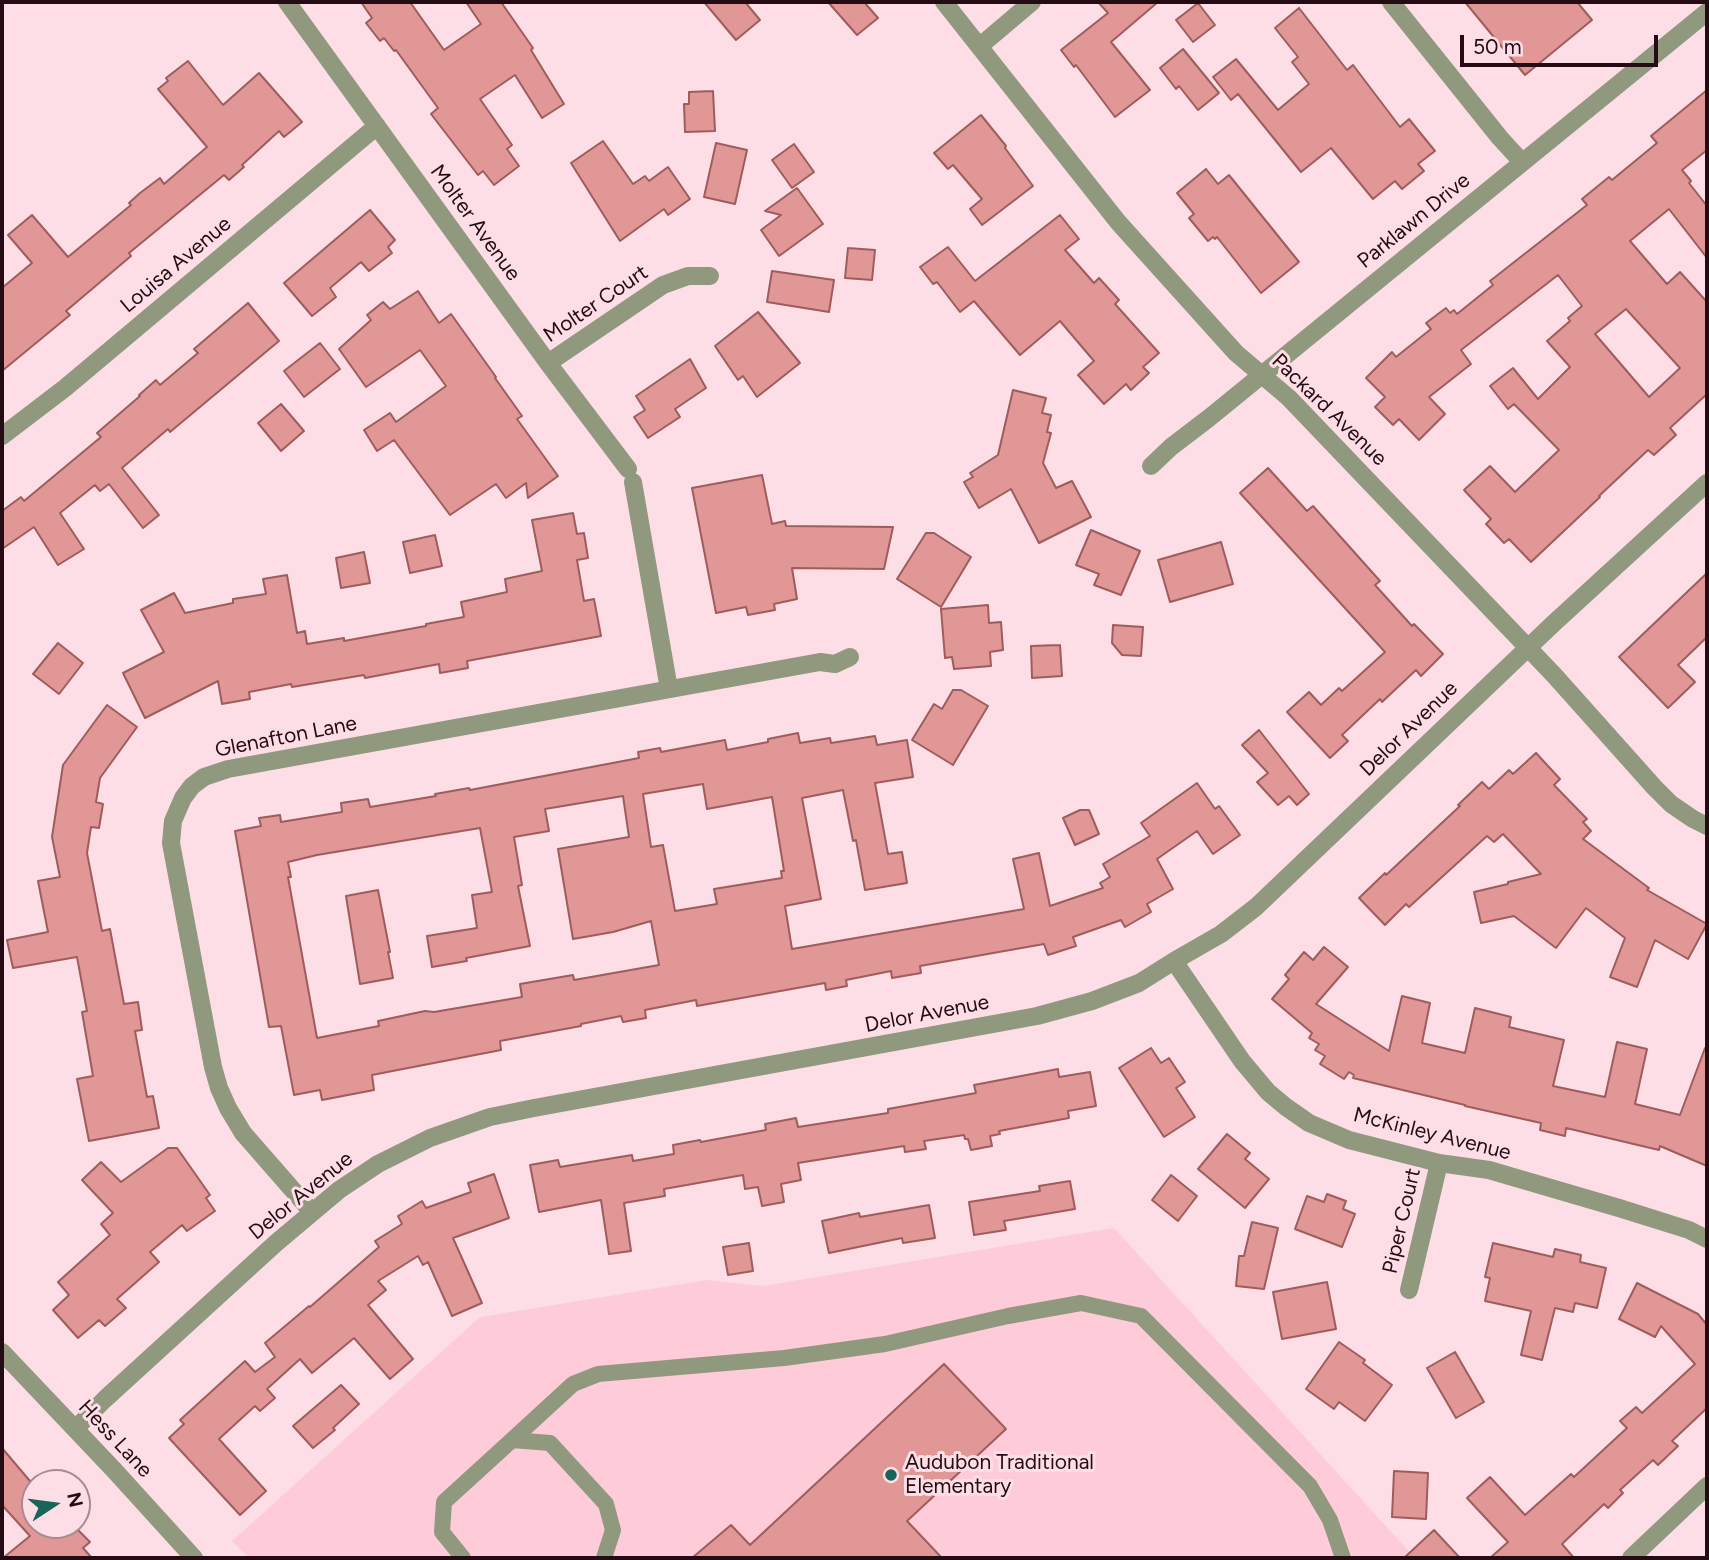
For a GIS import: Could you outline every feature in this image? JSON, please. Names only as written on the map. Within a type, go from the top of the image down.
[{"type":"street","name":"Molter Avenue","points":[[287,2],[631,475],[669,689]]},
{"type":"street","name":"Packard Avenue","points":[[944,2],[1118,222],[1241,358],[1289,398],[1528,648],[1654,787],[1671,804],[1707,826]]},
{"type":"street","points":[[980,46],[1032,2]]},
{"type":"street","points":[[1391,2],[1521,162]]},
{"type":"street","name":"Parklawn Drive","points":[[1151,466],[1707,12]]},
{"type":"street","name":"Louisa Avenue","points":[[2,436],[65,388],[377,127]]},
{"type":"street","name":"Molter Court","points":[[548,363],[663,285],[688,276],[710,276]]},
{"type":"street","name":"Delor Avenue","points":[[75,1429],[312,1212],[339,1190],[379,1164],[430,1138],[490,1117],[547,1105],[1037,1016],[1092,1001],[1139,983],[1222,934],[1256,906],[1528,648],[1707,483]]},
{"type":"street","name":"Glenafton Lane","points":[[312,1212],[243,1133],[228,1108],[213,1067],[171,843],[173,821],[183,797],[192,786],[204,777],[228,769],[820,662],[835,664],[850,657]]},
{"type":"street","name":"McKinley Avenue","points":[[1174,961],[1242,1062],[1268,1092],[1309,1122],[1349,1140],[1439,1163],[1502,1174],[1689,1230],[1707,1240]]},
{"type":"street","name":"Piper Court","points":[[1409,1290],[1439,1163]]},
{"type":"street","name":"Hess Lane","points":[[2,1352],[194,1558]]},
{"type":"street","points":[[1630,1558],[1707,1486]]},
{"type":"lane","points":[[463,1558],[442,1532],[444,1502],[573,1384],[598,1374],[784,1357],[885,1344],[1081,1303],[1141,1316],[1310,1486],[1330,1520],[1343,1558]]},
{"type":"lane","points":[[512,1440],[550,1443],[606,1504],[613,1530],[604,1558]]},
{"type":"shaded area","points":[[1114,1228],[1415,1558],[249,1558],[232,1541],[480,1317],[707,1280],[762,1286]]},
{"type":"building","points":[[361,2],[410,2],[444,50],[481,24],[466,2],[501,2],[533,48],[531,50],[564,104],[542,118],[515,75],[480,99],[512,145],[507,149],[519,166],[494,185],[483,171],[478,175],[431,114],[438,108],[396,50],[394,51],[384,38],[380,41],[366,23],[372,18]]},
{"type":"building","points":[[704,2],[745,2],[760,20],[736,40]]},
{"type":"building","points":[[828,2],[864,2],[878,18],[857,35]]},
{"type":"building","points":[[1098,2],[1158,2],[1111,42],[1150,90],[1115,117],[1076,65],[1074,67],[1061,50],[1108,13]]},
{"type":"building","points":[[1465,2],[1577,2],[1592,20],[1525,75]]},
{"type":"building","points":[[1198,3],[1215,25],[1193,42],[1176,20]]},
{"type":"building","points":[[1299,8],[1347,70],[1353,65],[1400,127],[1409,119],[1435,151],[1418,164],[1424,171],[1402,189],[1395,181],[1373,199],[1331,148],[1301,172],[1238,94],[1231,100],[1213,77],[1236,59],[1278,110],[1309,84],[1292,62],[1298,57],[1275,28]]},
{"type":"building","points":[[1183,49],[1219,93],[1198,110],[1179,86],[1176,89],[1160,68]]},
{"type":"building","points":[[188,61],[223,105],[259,73],[302,122],[284,137],[279,131],[229,180],[224,175],[129,253],[131,256],[66,311],[70,315],[2,371],[2,288],[32,263],[8,235],[32,215],[68,257],[131,205],[129,203],[140,193],[160,178],[164,184],[207,147],[158,89],[168,81],[166,78]]},
{"type":"building","points":[[1707,90],[1707,150],[1682,170],[1707,206],[1707,258],[1669,209],[1630,241],[1667,284],[1680,272],[1707,302],[1707,394],[1670,428],[1676,435],[1654,455],[1648,450],[1531,562],[1509,539],[1504,543],[1486,524],[1491,519],[1464,490],[1490,466],[1515,492],[1559,450],[1514,404],[1508,409],[1490,386],[1513,368],[1538,399],[1570,367],[1547,341],[1570,321],[1568,318],[1582,306],[1558,275],[1461,350],[1471,364],[1429,397],[1445,414],[1419,440],[1399,419],[1393,425],[1375,407],[1385,397],[1366,378],[1392,352],[1396,357],[1431,329],[1426,323],[1446,308],[1450,313],[1454,310],[1457,314],[1493,285],[1490,281],[1587,205],[1582,199],[1609,177],[1612,180],[1657,143],[1651,136]],"holes":[[[1626,309],[1680,368],[1649,397],[1595,334]]]},
{"type":"building","points":[[713,91],[715,131],[685,132],[684,104],[689,104],[689,92]]},
{"type":"building","points":[[981,115],[1033,186],[982,225],[970,209],[982,199],[953,165],[948,169],[934,153]]},
{"type":"building","points":[[603,141],[633,184],[645,176],[649,181],[668,167],[690,199],[668,215],[664,209],[620,241],[571,163]]},
{"type":"building","points":[[716,143],[747,150],[735,204],[704,197]]},
{"type":"building","points":[[794,144],[814,172],[792,188],[772,160]]},
{"type":"building","points":[[1206,169],[1218,184],[1229,175],[1299,262],[1261,293],[1217,237],[1208,241],[1189,218],[1194,214],[1177,193]]},
{"type":"building","points":[[797,188],[823,224],[779,256],[761,230],[781,215],[765,211]]},
{"type":"building","points":[[370,210],[395,240],[388,247],[392,253],[369,271],[361,262],[330,288],[336,297],[312,316],[284,283]]},
{"type":"building","points":[[1060,215],[1079,239],[1065,250],[1094,283],[1099,278],[1119,300],[1115,304],[1159,353],[1143,367],[1149,373],[1131,390],[1126,384],[1104,404],[1078,375],[1094,361],[1060,321],[1020,355],[974,301],[960,312],[937,282],[933,284],[920,267],[948,247],[975,281]]},
{"type":"building","points":[[848,248],[875,250],[872,280],[845,278]]},
{"type":"building","points":[[772,271],[834,280],[829,312],[767,302]]},
{"type":"building","points":[[418,291],[439,323],[451,314],[522,416],[517,419],[558,476],[528,498],[526,483],[506,498],[496,484],[450,515],[394,440],[377,451],[364,430],[390,413],[396,422],[446,386],[420,350],[366,387],[339,349],[371,320],[367,315],[383,302],[390,309]]},
{"type":"building","points":[[248,303],[279,341],[170,432],[168,429],[122,468],[159,515],[143,528],[109,484],[100,491],[95,485],[60,513],[84,549],[58,565],[34,527],[2,549],[2,511],[21,497],[24,501],[101,437],[97,433],[156,380],[160,385],[198,353],[194,349]]},
{"type":"building","points":[[758,312],[800,363],[757,397],[743,376],[738,380],[715,346]]},
{"type":"building","points":[[320,343],[340,369],[304,397],[284,371]]},
{"type":"building","points":[[690,359],[706,388],[675,409],[680,417],[648,438],[634,417],[645,410],[636,396]]},
{"type":"building","points":[[1013,390],[1046,398],[1042,413],[1051,415],[1047,432],[1051,433],[1043,463],[1056,488],[1072,481],[1091,517],[1039,543],[1011,489],[979,508],[964,482],[973,477],[970,473],[998,455]]},
{"type":"building","points":[[281,404],[304,431],[281,451],[258,423]]},
{"type":"building","points":[[1268,468],[1307,511],[1313,506],[1380,581],[1375,585],[1412,626],[1414,624],[1443,654],[1421,676],[1416,670],[1382,702],[1380,699],[1342,735],[1348,741],[1330,758],[1287,712],[1309,692],[1321,705],[1339,688],[1342,691],[1385,652],[1240,493]]},
{"type":"building","points":[[762,475],[772,524],[785,521],[786,526],[893,527],[884,569],[792,568],[797,599],[774,604],[775,610],[748,615],[746,607],[716,613],[692,488]]},
{"type":"building","points":[[573,513],[577,534],[584,533],[588,558],[577,560],[584,601],[594,599],[601,636],[467,661],[468,668],[440,673],[439,664],[365,678],[364,675],[292,687],[291,684],[249,692],[250,699],[222,704],[218,681],[145,718],[123,673],[164,652],[141,610],[174,593],[185,613],[233,603],[233,599],[266,594],[263,579],[287,575],[297,633],[305,631],[307,644],[344,638],[344,641],[464,617],[461,602],[507,592],[505,579],[542,571],[532,520]]},
{"type":"building","points":[[1091,530],[1140,551],[1121,595],[1094,585],[1099,574],[1076,565]]},
{"type":"building","points":[[926,533],[934,533],[971,557],[941,607],[897,579]]},
{"type":"building","points":[[435,535],[442,566],[410,573],[403,542]]},
{"type":"building","points":[[1221,542],[1233,584],[1170,602],[1158,560]]},
{"type":"building","points":[[364,552],[370,583],[341,588],[336,558]]},
{"type":"building","points":[[1707,573],[1707,637],[1678,665],[1695,682],[1668,708],[1619,657]]},
{"type":"building","points":[[988,605],[989,623],[1001,622],[1003,650],[990,652],[991,666],[954,669],[952,657],[945,658],[941,609]]},
{"type":"building","points":[[1113,625],[1143,627],[1141,656],[1122,655],[1112,643]]},
{"type":"building","points":[[58,643],[83,663],[59,694],[33,674]]},
{"type":"building","points":[[1060,645],[1062,676],[1032,678],[1031,646]]},
{"type":"building","points":[[953,690],[961,690],[988,706],[953,765],[912,740],[934,704],[942,709]]},
{"type":"building","points":[[107,705],[137,727],[100,778],[96,802],[103,804],[99,828],[91,827],[87,853],[102,931],[110,929],[124,1004],[138,1002],[142,1030],[135,1031],[147,1097],[153,1096],[159,1128],[89,1141],[77,1079],[93,1076],[82,1012],[87,1011],[77,957],[13,968],[7,940],[48,932],[38,881],[60,877],[52,837],[63,765]]},
{"type":"building","points":[[1259,730],[1309,794],[1297,805],[1289,796],[1278,805],[1257,782],[1268,773],[1242,745]]},
{"type":"building","points":[[798,733],[800,743],[830,738],[831,743],[875,736],[877,745],[907,740],[913,777],[875,783],[888,854],[902,852],[907,883],[865,890],[843,790],[802,798],[821,899],[785,906],[792,949],[1024,909],[1013,859],[1039,853],[1050,906],[1103,888],[1100,883],[1110,877],[1103,864],[1150,836],[1141,823],[1197,783],[1215,809],[1219,806],[1240,835],[1213,854],[1197,831],[1157,859],[1173,889],[1147,904],[1151,912],[1125,927],[1121,920],[1073,937],[1076,946],[1048,955],[1044,944],[920,966],[921,973],[892,978],[891,971],[846,980],[847,986],[826,990],[825,983],[697,1006],[696,1000],[645,1010],[646,1018],[623,1022],[621,1016],[581,1024],[500,1041],[501,1050],[372,1075],[374,1090],[322,1100],[320,1090],[294,1095],[281,1026],[269,1027],[235,831],[261,826],[259,818],[280,815],[281,822],[342,812],[341,803],[368,799],[370,807],[639,758],[638,752],[660,748],[661,752],[725,740],[727,750],[768,742],[768,739]],"holes":[[[703,784],[707,809],[772,797],[784,871],[781,871],[782,878],[714,889],[717,904],[675,911],[663,845],[651,847],[643,794]],[[623,796],[629,837],[558,849],[573,939],[613,932],[651,921],[659,965],[574,980],[573,975],[520,984],[522,997],[434,1012],[425,1011],[378,1021],[379,1026],[317,1038],[288,877],[291,877],[288,862],[480,828],[492,892],[472,895],[477,928],[427,936],[432,967],[467,961],[466,958],[530,946],[518,886],[522,885],[514,837],[549,831],[545,809]]]},
{"type":"building","points":[[1536,753],[1560,779],[1554,785],[1587,819],[1583,822],[1591,831],[1583,839],[1649,888],[1647,890],[1707,924],[1688,959],[1655,940],[1637,987],[1610,977],[1625,938],[1586,908],[1556,948],[1514,916],[1481,923],[1474,892],[1541,874],[1503,834],[1494,842],[1487,836],[1409,907],[1406,904],[1385,925],[1359,898],[1460,806],[1458,805],[1482,782],[1489,789],[1509,770],[1513,774]]},
{"type":"building","points":[[1080,810],[1089,810],[1099,834],[1075,845],[1063,818]]},
{"type":"building","points":[[378,890],[393,978],[360,984],[346,896]]},
{"type":"building","points":[[1324,947],[1348,967],[1316,1004],[1389,1051],[1402,996],[1430,1003],[1422,1043],[1465,1053],[1475,1008],[1511,1017],[1509,1027],[1564,1040],[1553,1086],[1605,1097],[1617,1042],[1647,1049],[1635,1104],[1680,1115],[1707,1048],[1707,1166],[1660,1146],[1659,1150],[1566,1128],[1565,1136],[1540,1130],[1541,1123],[1353,1078],[1354,1075],[1349,1072],[1344,1079],[1320,1064],[1325,1056],[1315,1050],[1319,1044],[1309,1038],[1312,1033],[1272,999],[1289,979],[1285,975],[1304,952],[1313,960]]},
{"type":"building","points":[[1151,1048],[1161,1063],[1169,1058],[1185,1082],[1176,1088],[1195,1117],[1164,1137],[1119,1068]]},
{"type":"building","points":[[1058,1069],[1059,1077],[1090,1072],[1096,1106],[1068,1111],[1069,1118],[999,1131],[1000,1134],[990,1136],[992,1146],[971,1150],[964,1135],[924,1141],[926,1149],[905,1152],[904,1146],[798,1163],[801,1180],[781,1184],[784,1202],[762,1206],[758,1187],[745,1189],[743,1175],[664,1189],[665,1196],[624,1203],[631,1251],[609,1254],[601,1200],[539,1212],[530,1165],[558,1160],[560,1167],[632,1155],[633,1161],[674,1154],[673,1145],[766,1130],[765,1124],[796,1118],[798,1127],[888,1113],[888,1109],[976,1093],[974,1085]]},
{"type":"building","points":[[1227,1134],[1250,1153],[1245,1159],[1269,1179],[1245,1208],[1198,1169]]},
{"type":"building","points":[[168,1148],[177,1148],[210,1195],[206,1198],[215,1211],[187,1231],[182,1225],[150,1252],[159,1262],[117,1299],[126,1308],[105,1326],[99,1320],[78,1338],[53,1310],[69,1295],[58,1282],[110,1235],[101,1224],[113,1213],[82,1180],[101,1162],[121,1182]]},
{"type":"building","points":[[494,1174],[509,1218],[453,1238],[482,1303],[452,1316],[428,1262],[423,1265],[418,1256],[378,1281],[386,1290],[368,1305],[413,1359],[390,1379],[354,1338],[312,1373],[300,1359],[267,1389],[275,1398],[260,1411],[255,1406],[219,1439],[266,1491],[240,1515],[169,1438],[184,1424],[180,1420],[245,1361],[255,1372],[275,1357],[265,1343],[379,1247],[375,1241],[402,1224],[398,1216],[422,1201],[426,1208],[471,1192],[468,1183]]},
{"type":"building","points":[[1171,1175],[1197,1196],[1178,1221],[1152,1200]]},
{"type":"building","points":[[1070,1181],[1075,1209],[1004,1221],[1006,1230],[974,1235],[969,1202],[1040,1191],[1039,1186]]},
{"type":"building","points":[[1327,1194],[1346,1201],[1343,1209],[1355,1214],[1342,1247],[1295,1229],[1307,1196],[1324,1202]]},
{"type":"building","points":[[929,1205],[935,1238],[903,1243],[902,1238],[829,1253],[822,1221],[859,1213],[860,1217]]},
{"type":"building","points":[[1252,1222],[1278,1228],[1264,1289],[1236,1286],[1239,1256],[1244,1256]]},
{"type":"building","points":[[749,1243],[753,1271],[728,1275],[723,1247]]},
{"type":"building","points":[[1493,1243],[1553,1257],[1555,1249],[1581,1255],[1580,1262],[1606,1268],[1597,1308],[1575,1303],[1573,1312],[1555,1308],[1542,1360],[1521,1355],[1531,1311],[1485,1301],[1490,1278],[1485,1277]]},
{"type":"building","points":[[1327,1282],[1336,1329],[1282,1339],[1273,1292]]},
{"type":"building","points":[[1637,1283],[1698,1314],[1707,1325],[1707,1408],[1672,1441],[1678,1446],[1658,1465],[1653,1460],[1620,1490],[1623,1493],[1608,1508],[1604,1504],[1562,1544],[1574,1558],[1490,1558],[1508,1542],[1467,1498],[1490,1477],[1525,1515],[1571,1474],[1574,1477],[1627,1428],[1620,1421],[1636,1407],[1642,1413],[1695,1364],[1661,1326],[1655,1337],[1619,1319]]},
{"type":"building","points":[[1339,1342],[1365,1360],[1363,1363],[1392,1385],[1365,1421],[1339,1402],[1334,1409],[1306,1389]]},
{"type":"building","points":[[1455,1352],[1484,1402],[1456,1418],[1427,1368]]},
{"type":"building","name":"Audubon Traditional Elementary","points":[[944,1364],[1006,1429],[907,1521],[942,1558],[692,1558],[731,1525],[750,1545]]},
{"type":"building","points":[[341,1385],[359,1404],[333,1428],[335,1430],[313,1448],[293,1426]]},
{"type":"building","points":[[2,1448],[21,1470],[21,1526],[2,1505]]},
{"type":"building","points":[[1394,1471],[1428,1473],[1426,1519],[1392,1517]]},
{"type":"building","points":[[1434,1530],[1460,1558],[1404,1558]]},
{"type":"building","points":[[26,1539],[87,1539],[90,1542],[83,1548],[92,1558],[3,1558]]},
{"type":"place","name":"Audubon Traditional Elementary","points":[[891,1475]]}]
